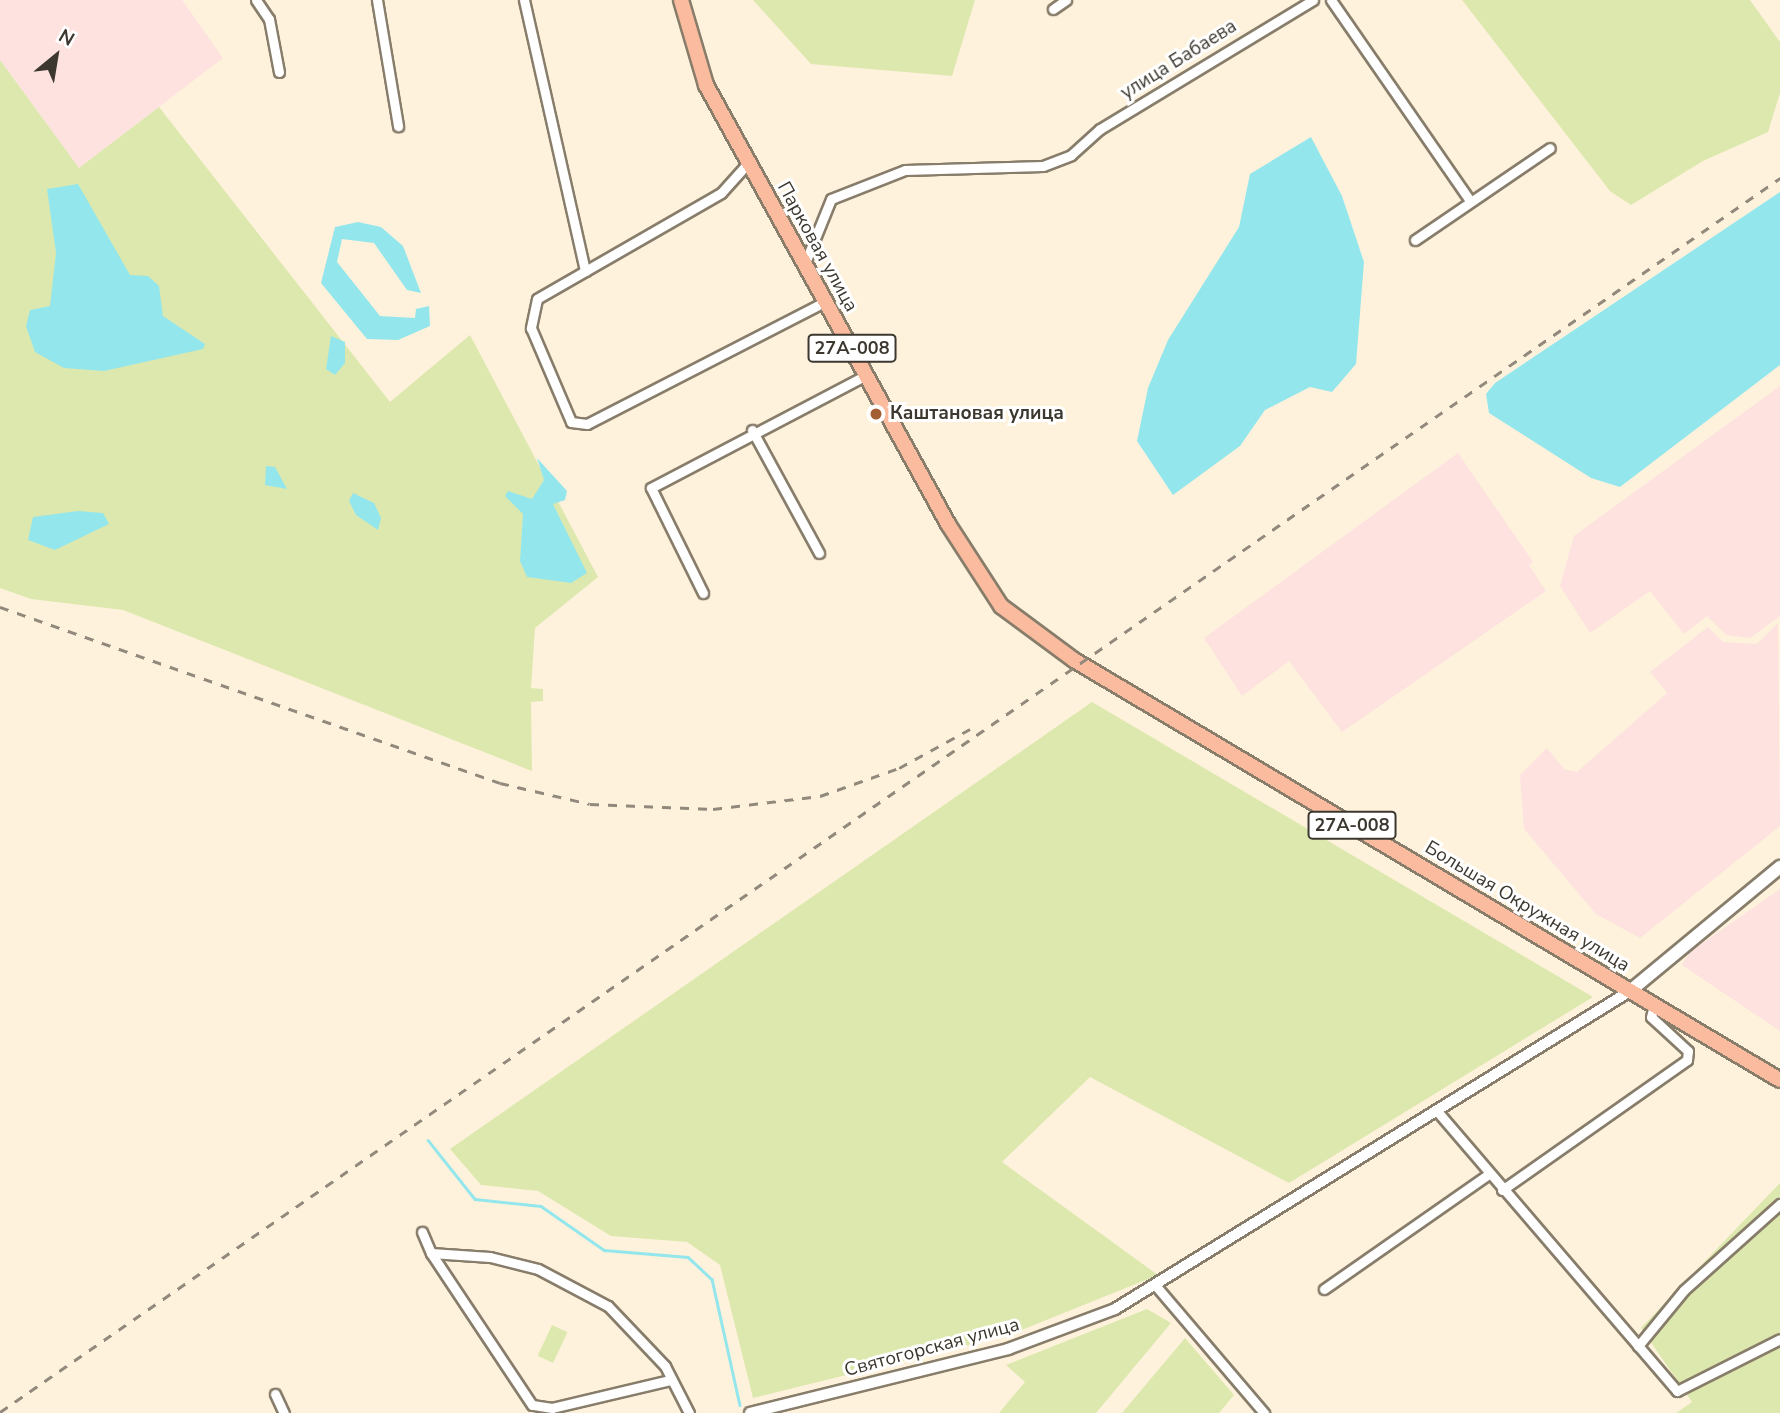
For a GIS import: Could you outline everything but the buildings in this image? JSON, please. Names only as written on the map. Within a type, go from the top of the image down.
[{"type":"main road","name":"Парковая улица","points":[[681,0],[705,85],[987,589],[1019,624],[1074,660]]},
{"type":"main road","name":"Большая Окружная улица","points":[[1074,660],[1780,1080]]},
{"type":"main road","points":[[1630,991],[1780,867]]},
{"type":"street","points":[[256,0],[269,19],[279,72]]},
{"type":"street","points":[[377,0],[398,126]]},
{"type":"street","points":[[524,0],[585,271]]},
{"type":"street","points":[[1053,9],[1066,0]]},
{"type":"street","name":"улица Бабаева","points":[[805,263],[831,199],[905,170],[1043,166],[1071,155],[1100,129],[1313,0]]},
{"type":"street","points":[[1331,0],[1470,201]]},
{"type":"street","points":[[1415,240],[1550,148]]},
{"type":"street","points":[[748,163],[721,193],[537,299],[530,311],[531,328],[578,427],[826,300]]},
{"type":"street","points":[[703,593],[650,488],[752,430],[866,375]]},
{"type":"street","points":[[752,430],[819,553]]},
{"type":"street","name":"Святогорская улица","points":[[750,1413],[1008,1349],[1115,1309],[1630,991]]},
{"type":"street","points":[[1502,1190],[1687,1060],[1688,1051],[1651,1017],[1654,1005]]},
{"type":"street","points":[[1437,1111],[1677,1391],[1780,1339]]},
{"type":"street","points":[[1324,1289],[1489,1174]]},
{"type":"street","points":[[1638,1346],[1684,1290],[1780,1204]]},
{"type":"street","points":[[422,1232],[431,1253],[532,1405],[552,1408],[670,1380]]},
{"type":"street","points":[[431,1253],[538,1269],[608,1306],[638,1333],[690,1413]]},
{"type":"street","points":[[1156,1286],[1264,1413]]},
{"type":"street","points":[[275,1394],[285,1413]]},
{"type":"shaded area","points":[[0,0],[182,0],[223,58],[79,168],[0,60]]},
{"type":"shaded area","points":[[1780,386],[1780,616],[1750,638],[1726,635],[1707,616],[1684,634],[1650,591],[1590,633],[1560,586],[1574,536]]},
{"type":"shaded area","points":[[1458,453],[1533,562],[1529,565],[1546,591],[1342,732],[1289,661],[1242,696],[1204,638]]},
{"type":"shaded area","points":[[1778,623],[1780,826],[1640,938],[1596,914],[1524,829],[1520,775],[1547,748],[1564,769],[1577,772],[1667,693],[1650,672],[1708,627],[1723,642],[1757,644]]},
{"type":"shaded area","points":[[1780,889],[1780,1031],[1682,965],[1690,952]]},
{"type":"green space","points":[[753,0],[975,0],[952,76],[811,64]]},
{"type":"green space","points":[[1462,0],[1750,0],[1780,42],[1780,93],[1768,132],[1703,161],[1631,205],[1610,191]]},
{"type":"green space","points":[[0,60],[79,168],[159,107],[390,402],[470,335],[598,577],[535,628],[531,688],[543,689],[543,701],[531,702],[532,771],[123,610],[31,599],[0,588]]},
{"type":"green space","points":[[1092,702],[1593,997],[1289,1183],[1090,1077],[1002,1162],[1158,1275],[1009,1335],[753,1398],[720,1265],[687,1242],[611,1236],[538,1191],[481,1185],[450,1149]]},
{"type":"green space","points":[[1780,1183],[1780,1413],[1676,1413],[1692,1402],[1641,1328]]},
{"type":"green space","points":[[1147,1309],[1171,1323],[1096,1413],[999,1413],[1025,1382],[1006,1365]]},
{"type":"green space","points":[[552,1325],[567,1332],[553,1363],[538,1356]]},
{"type":"green space","points":[[1185,1338],[1234,1395],[1219,1413],[1122,1413]]},
{"type":"water","points":[[1311,137],[1342,196],[1364,262],[1356,364],[1332,392],[1310,387],[1265,410],[1240,446],[1173,495],[1137,441],[1148,388],[1168,340],[1239,227],[1250,174]]},
{"type":"water","points":[[78,184],[130,275],[148,276],[159,286],[163,316],[205,344],[203,349],[104,371],[64,368],[35,352],[26,326],[30,310],[50,306],[56,253],[47,189]]},
{"type":"water","points":[[1780,192],[1780,365],[1620,487],[1591,478],[1489,413],[1486,394],[1495,383]]},
{"type":"water","points":[[358,222],[381,227],[403,246],[421,293],[407,290],[374,243],[342,239],[337,262],[380,316],[415,318],[416,309],[429,306],[430,326],[398,340],[367,339],[321,283],[335,227]]},
{"type":"water","points":[[331,336],[345,342],[345,363],[335,375],[326,369]]},
{"type":"water","points":[[537,458],[567,491],[565,500],[553,504],[587,573],[571,583],[527,577],[520,561],[523,514],[505,496],[508,491],[532,499],[544,480]]},
{"type":"water","points":[[266,466],[275,467],[287,489],[265,485]]},
{"type":"water","points":[[353,493],[374,503],[381,518],[378,530],[356,515],[349,501]]},
{"type":"water","points":[[78,511],[103,513],[109,524],[55,550],[28,540],[33,517]]},
{"type":"waterway","points":[[428,1140],[475,1199],[541,1206],[604,1250],[688,1257],[712,1279],[740,1405]]},
{"type":"railway","points":[[0,1412],[1780,178]]},
{"type":"railway","points":[[0,607],[500,783],[590,804],[713,809],[820,796],[899,768],[970,729]]},
{"type":"place","name":"Каштановая улица","points":[[876,414]]}]
